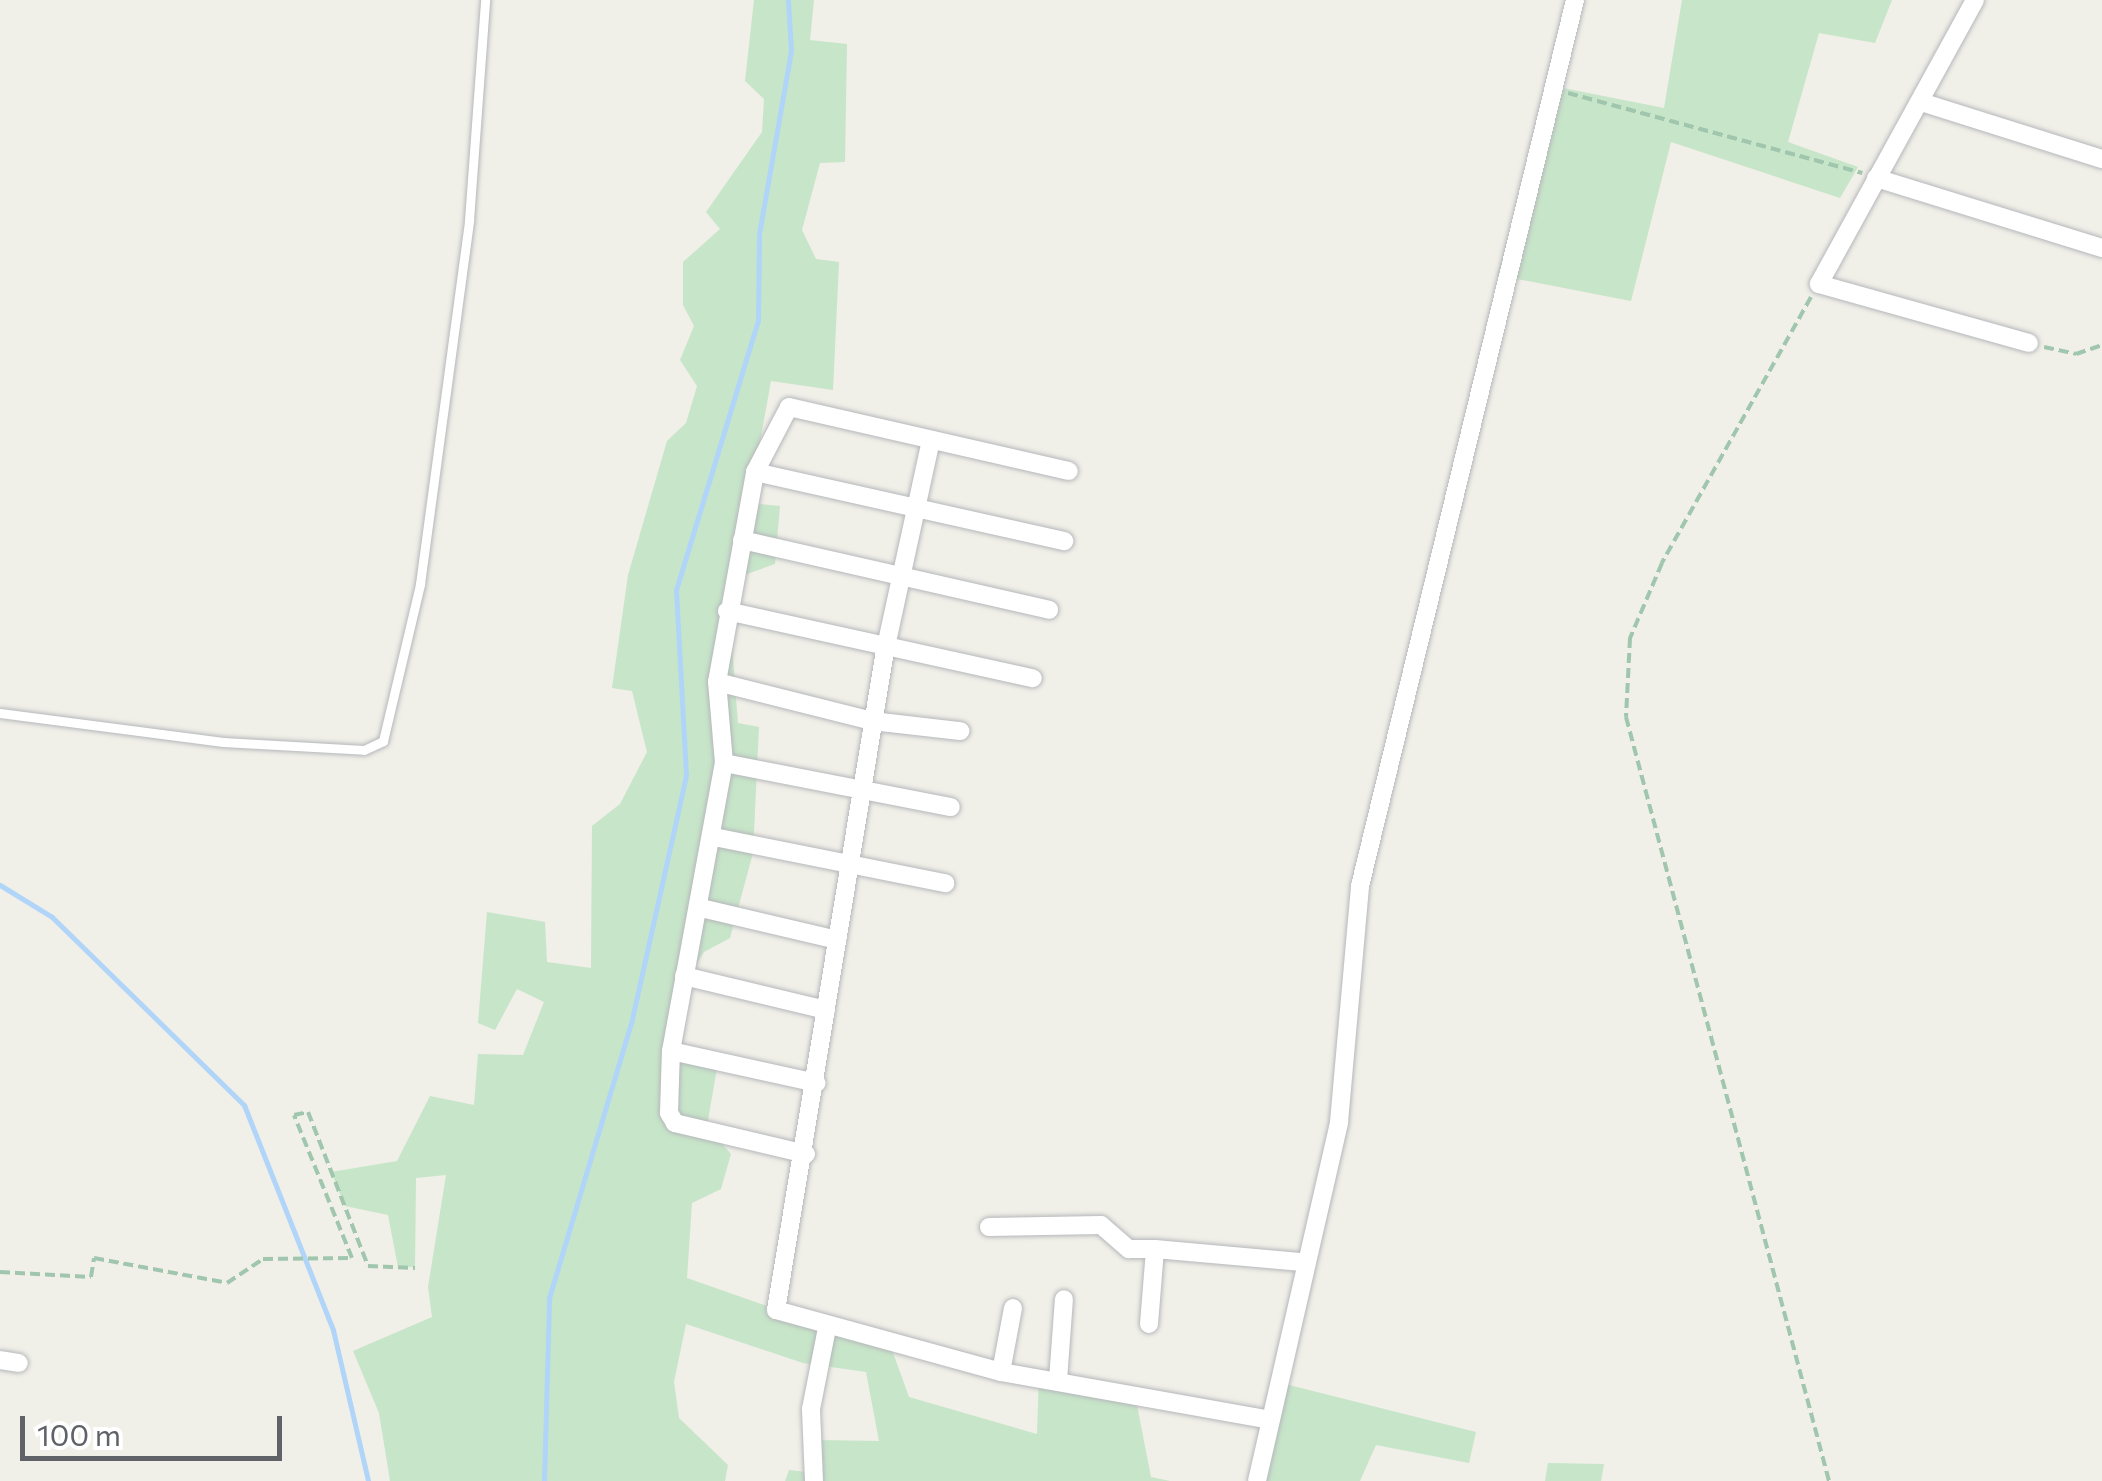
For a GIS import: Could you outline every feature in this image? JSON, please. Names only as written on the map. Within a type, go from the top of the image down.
[{"type":"street","points":[[1257,1481],[1302,1262],[1338,1122],[1360,886],[1386,766],[1556,90],[1574,0]]},
{"type":"street","points":[[1976,0],[1819,284],[2029,343]]},
{"type":"street","points":[[1921,102],[2102,159]]},
{"type":"street","points":[[1876,178],[2102,248]]},
{"type":"street","points":[[806,1154],[672,1122],[671,1051],[701,908],[724,763],[717,682],[754,472],[785,408],[1069,471]]},
{"type":"street","points":[[930,440],[872,721],[806,1154],[775,1307],[826,1328],[1001,1372],[1270,1420]]},
{"type":"street","points":[[754,472],[1064,541]]},
{"type":"street","points":[[742,540],[902,580],[1050,610]]},
{"type":"street","points":[[727,611],[885,651],[1033,678]]},
{"type":"street","points":[[717,682],[872,721],[960,731]]},
{"type":"street","points":[[724,763],[860,793],[951,807]]},
{"type":"street","points":[[714,837],[945,884]]},
{"type":"street","points":[[701,908],[837,940]]},
{"type":"street","points":[[684,976],[826,1010]]},
{"type":"street","points":[[671,1051],[817,1083]]},
{"type":"street","points":[[989,1227],[1101,1225],[1129,1249],[1302,1262]]},
{"type":"street","points":[[1149,1324],[1156,1249]]},
{"type":"street","points":[[1058,1380],[1064,1299]]},
{"type":"street","points":[[1001,1372],[1013,1308]]},
{"type":"street","points":[[814,1481],[812,1409],[826,1328]]},
{"type":"lane","points":[[0,712],[223,742],[364,750],[383,742],[422,564],[469,220],[485,0]]},
{"type":"path","points":[[1556,90],[1697,122],[1876,178]]},
{"type":"path","points":[[1819,284],[1662,563],[1630,638],[1626,717],[1828,1481]]},
{"type":"path","points":[[2029,343],[2076,354],[2102,345]]},
{"type":"path","points":[[0,1272],[90,1277],[94,1258],[226,1283],[263,1259],[352,1258],[294,1116],[308,1112],[368,1266],[415,1268]]},
{"type":"green space","points":[[754,0],[814,0],[810,40],[847,44],[845,162],[820,163],[802,230],[816,259],[839,262],[833,390],[771,381],[749,503],[780,506],[775,564],[727,581],[738,723],[759,727],[753,853],[730,938],[704,952],[681,988],[679,1041],[717,1068],[707,1126],[731,1154],[721,1189],[692,1203],[687,1278],[892,1350],[909,1397],[1037,1434],[1039,1373],[1135,1395],[1151,1477],[1170,1481],[785,1481],[789,1470],[815,1473],[817,1440],[879,1441],[866,1372],[803,1363],[686,1324],[674,1382],[679,1418],[728,1465],[725,1481],[390,1481],[379,1413],[353,1351],[432,1317],[428,1287],[446,1175],[416,1178],[415,1267],[398,1267],[388,1215],[345,1206],[331,1172],[397,1161],[430,1096],[474,1105],[478,1054],[523,1055],[544,1002],[517,989],[495,1030],[478,1023],[487,912],[545,922],[547,962],[591,968],[592,826],[620,804],[647,752],[632,691],[612,688],[628,575],[667,441],[686,423],[697,386],[680,360],[694,326],[683,305],[683,262],[720,229],[706,212],[762,132],[764,99],[745,81]]},
{"type":"green space","points":[[1682,0],[1892,0],[1875,43],[1819,33],[1788,142],[1858,167],[1840,198],[1671,142],[1631,301],[1497,275],[1553,86],[1664,108]]},
{"type":"green space","points":[[1273,1381],[1476,1432],[1469,1463],[1376,1445],[1360,1481],[1255,1481]]},
{"type":"green space","points":[[1548,1463],[1604,1464],[1601,1481],[1545,1481]]},
{"type":"waterway","points":[[544,1481],[549,1298],[632,1019],[686,775],[676,590],[758,320],[759,234],[791,51],[788,0]]},
{"type":"waterway","points":[[0,885],[52,917],[244,1105],[333,1330],[368,1481]]}]
